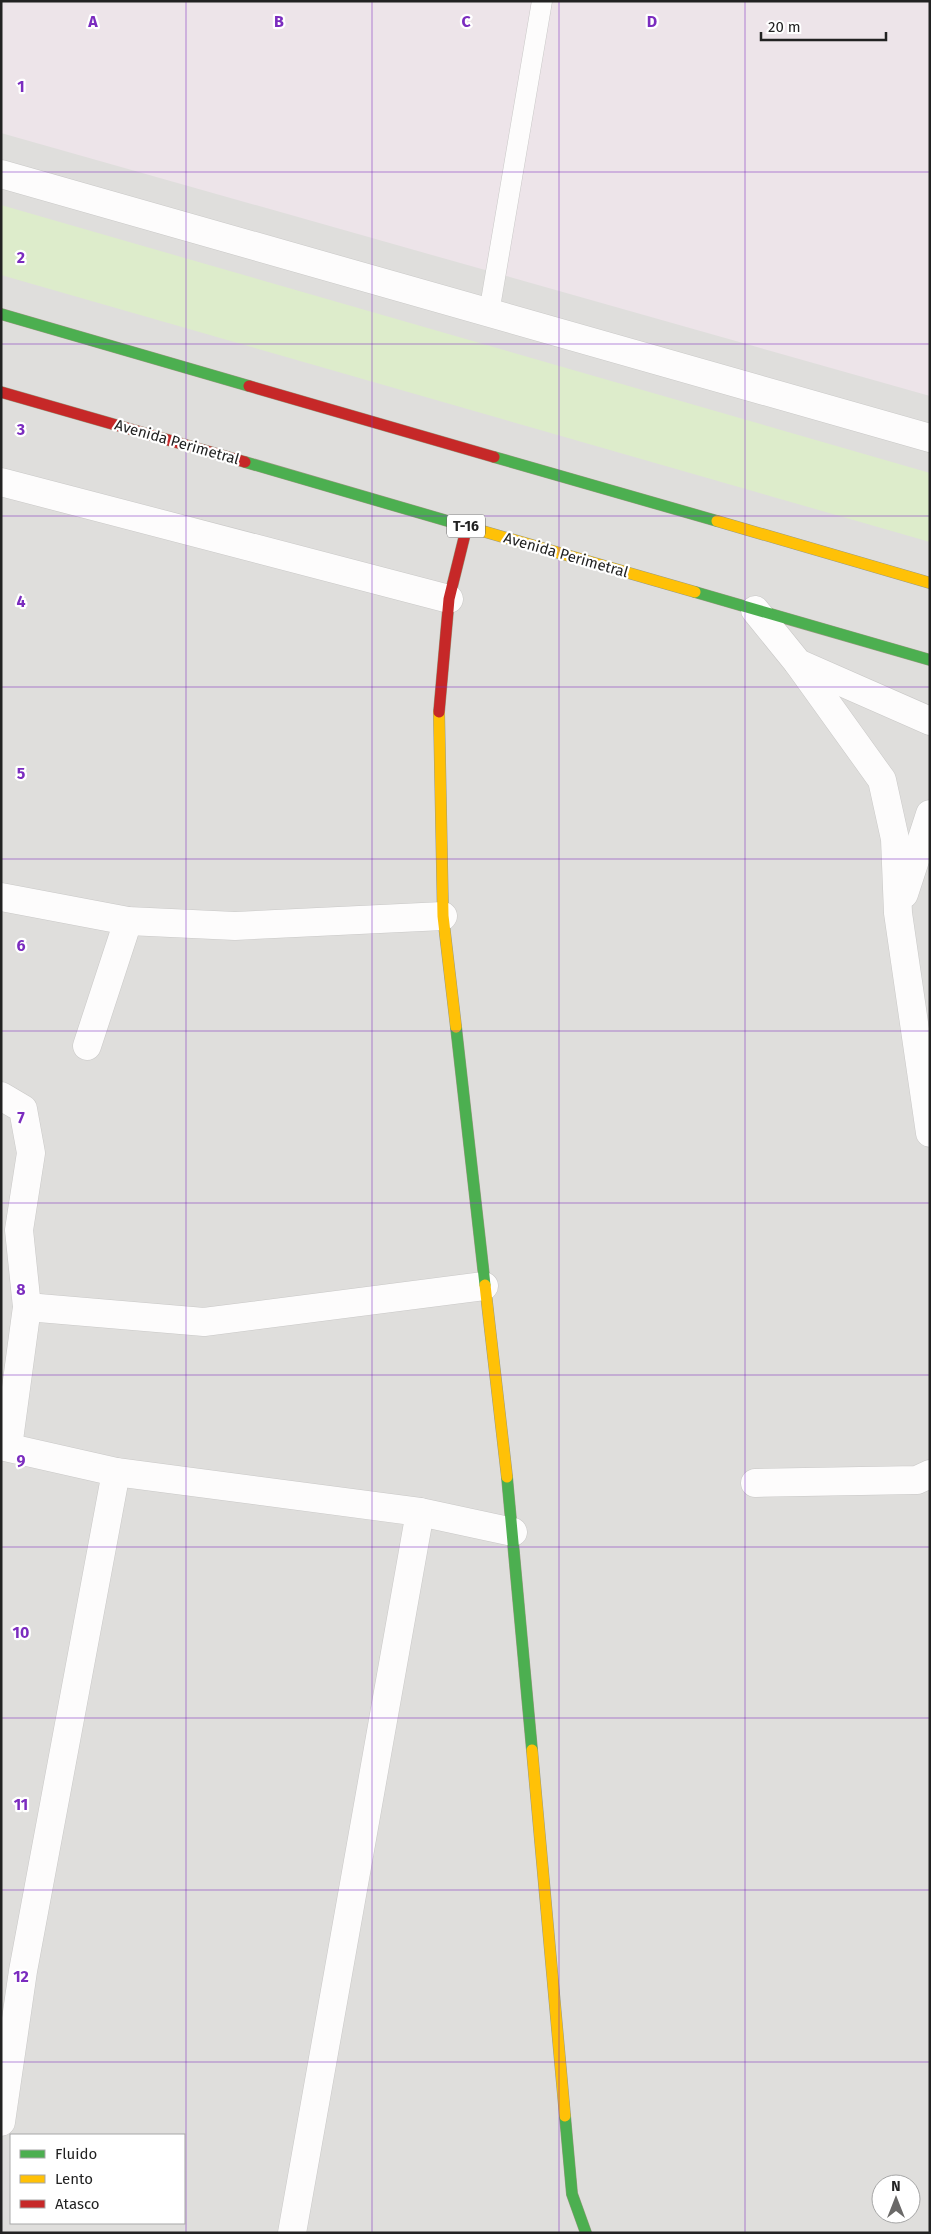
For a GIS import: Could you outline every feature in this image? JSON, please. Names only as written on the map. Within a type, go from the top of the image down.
[{"type":"main road","points":[[1,314],[930,583]]},
{"type":"main road","name":"Avenida Perimetral","points":[[1,392],[930,660]]},
{"type":"main road","points":[[467,526],[449,599],[439,705],[444,916],[513,1532],[572,2194],[586,2233]]},
{"type":"street","points":[[1,174],[930,438]]},
{"type":"street","points":[[1,482],[449,599]]},
{"type":"street","points":[[755,610],[798,663],[882,780],[895,838],[898,912],[930,1133]]},
{"type":"street","points":[[798,663],[930,721]]},
{"type":"street","points":[[898,912],[930,814]]},
{"type":"street","points":[[1,896],[128,921],[235,926],[444,916]]},
{"type":"street","points":[[87,1046],[128,921]]},
{"type":"street","points":[[1,1096],[23,1109],[31,1153],[19,1230],[27,1307],[5,1446],[116,1472],[420,1512],[513,1532]]},
{"type":"street","points":[[27,1307],[204,1322],[484,1286]]},
{"type":"street","points":[[1,2122],[23,1972],[116,1472]]},
{"type":"street","points":[[755,1484],[917,1480],[930,1474]]},
{"type":"street","points":[[292,2233],[420,1512]]},
{"type":"lane","points":[[489,312],[542,1]]},
{"type":"shaded area","points":[[1,1],[930,1],[930,2233],[1,2233]]},
{"type":"shaded area","points":[[1,1],[930,1],[930,396],[1,133]]},
{"type":"green space","points":[[1,205],[930,473],[930,542],[1,275]]},
{"type":"traffic: fast","points":[[1,314],[249,386]]},
{"type":"traffic: fast","points":[[494,457],[717,521]]},
{"type":"traffic: fast","points":[[245,462],[458,524]]},
{"type":"traffic: fast","points":[[695,592],[930,660]]},
{"type":"traffic: fast","points":[[456,1027],[485,1285]]},
{"type":"traffic: fast","points":[[507,1477],[532,1750]]},
{"type":"traffic: fast","points":[[565,2116],[572,2194],[586,2233]]},
{"type":"traffic: slow","points":[[717,521],[930,583]]},
{"type":"traffic: slow","points":[[458,524],[695,592]]},
{"type":"traffic: slow","points":[[439,712],[443,916],[456,1027]]},
{"type":"traffic: slow","points":[[485,1285],[507,1477]]},
{"type":"traffic: slow","points":[[532,1750],[565,2116]]},
{"type":"traffic: jam","points":[[249,386],[494,457]]},
{"type":"traffic: jam","points":[[1,392],[245,462]]},
{"type":"traffic: jam","points":[[439,712],[449,599],[467,526]]}]
